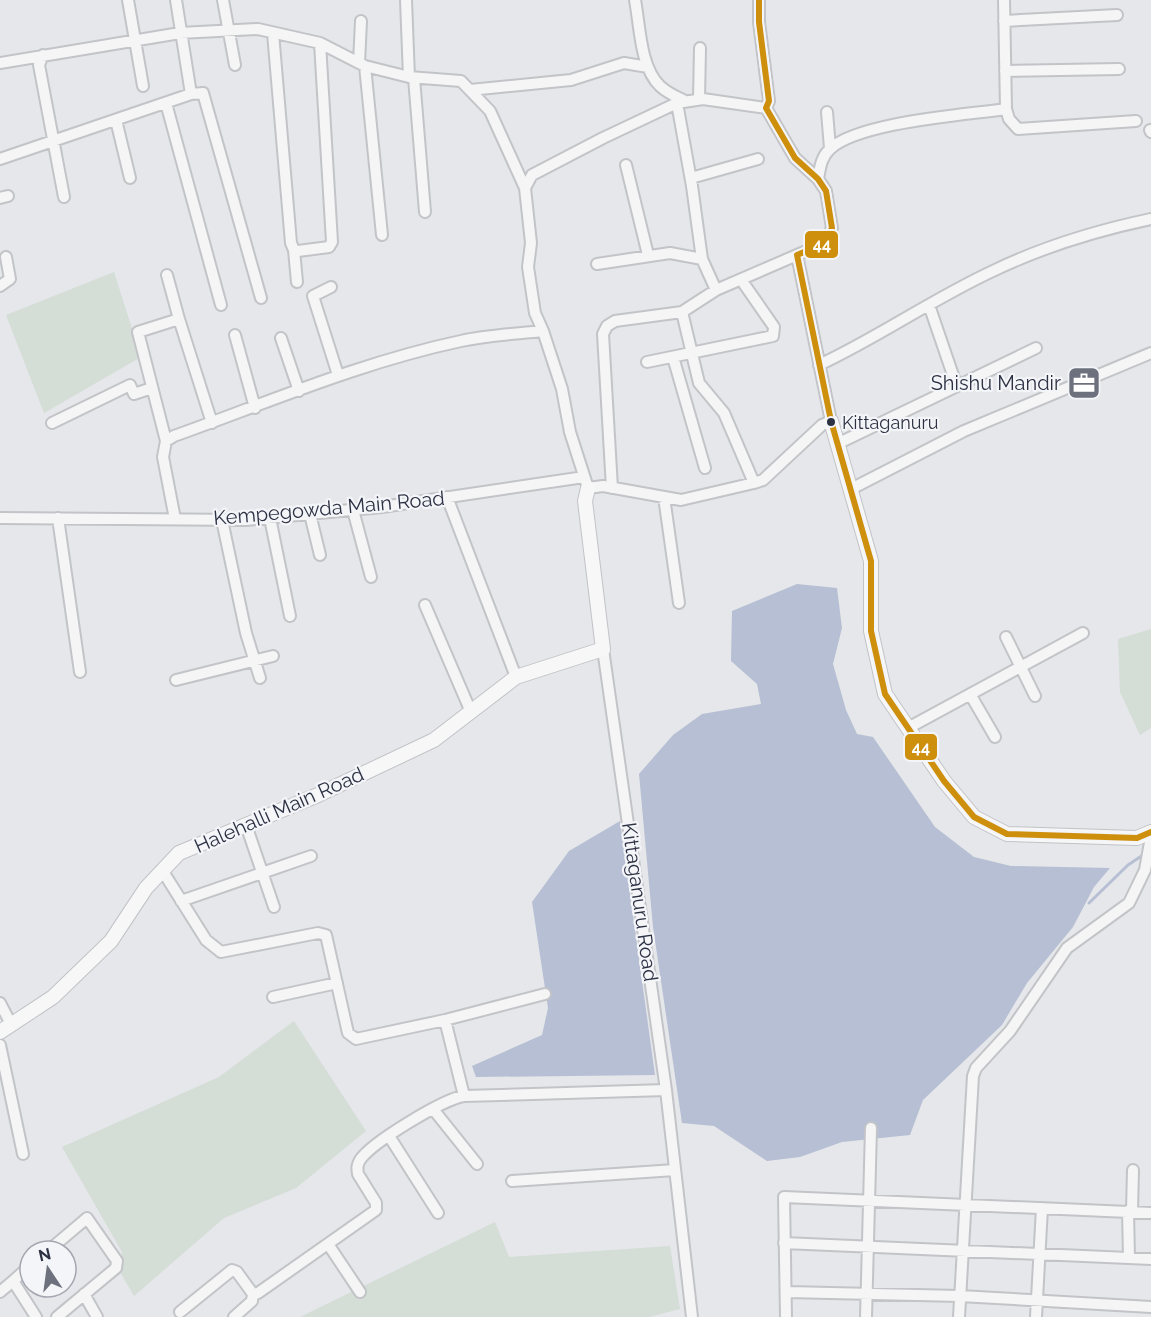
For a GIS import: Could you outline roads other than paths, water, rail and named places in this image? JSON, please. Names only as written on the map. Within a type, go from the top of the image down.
[{"type":"main road","points":[[831,421],[872,561],[871,631],[885,694],[944,781],[974,817],[1007,834],[1137,838],[1151,832]]},
{"type":"main road","name":"Kittaganuru Road","points":[[586,482],[585,501],[603,649]]},
{"type":"main road","name":"Halehalli Main Road","points":[[5,1028],[53,997],[111,941],[146,888],[179,853],[318,795],[434,740],[516,677],[603,649]]},
{"type":"street","points":[[128,0],[143,86]]},
{"type":"street","points":[[176,0],[191,94]]},
{"type":"street","points":[[224,0],[235,65]]},
{"type":"street","points":[[406,0],[425,212]]},
{"type":"street","points":[[635,0],[652,77],[662,88],[681,102],[702,259],[716,290]]},
{"type":"street","points":[[759,0],[759,22],[769,101],[766,108]]},
{"type":"street","points":[[1004,0],[1006,109],[1012,126],[1018,129],[1136,121]]},
{"type":"street","points":[[1004,21],[1117,15]]},
{"type":"street","points":[[362,21],[362,64],[382,235]]},
{"type":"street","points":[[0,63],[180,33],[258,29],[320,44],[362,64],[412,78],[461,81],[490,111],[525,188],[531,243],[528,267],[535,313],[562,388],[570,432],[586,482]]},
{"type":"street","points":[[273,33],[297,282]]},
{"type":"street","points":[[294,250],[328,247],[332,242],[320,44]]},
{"type":"street","points":[[699,99],[700,48]]},
{"type":"street","points":[[43,55],[39,65],[64,197]]},
{"type":"street","points":[[470,90],[571,80],[624,63],[648,67]]},
{"type":"street","points":[[1005,71],[1119,69]]},
{"type":"street","points":[[0,159],[191,94],[203,93],[207,100],[261,298]]},
{"type":"street","points":[[525,188],[532,175],[603,138],[681,102],[699,99],[766,108]]},
{"type":"street","points":[[166,103],[221,305]]},
{"type":"street","points":[[612,488],[603,334],[607,326],[615,321],[682,312],[716,290],[742,281],[825,243],[832,228],[826,191],[818,179],[795,158],[766,108]]},
{"type":"street","points":[[818,179],[822,159],[831,148],[868,130],[1006,109]]},
{"type":"street","points":[[827,112],[831,148]]},
{"type":"street","points":[[116,120],[130,178]]},
{"type":"street","points":[[691,178],[758,159]]},
{"type":"street","points":[[626,165],[648,255]]},
{"type":"street","points":[[819,365],[867,342],[995,269],[1073,241],[1151,219]]},
{"type":"street","points":[[597,264],[670,253],[702,259]]},
{"type":"street","points":[[682,312],[699,383],[724,413],[754,483],[763,480],[822,425],[831,421],[797,255]]},
{"type":"street","points":[[0,286],[10,279],[6,257]]},
{"type":"street","points":[[167,275],[212,423]]},
{"type":"street","points":[[647,362],[692,354],[775,333],[774,327],[742,281]]},
{"type":"street","points":[[331,287],[314,296],[339,375]]},
{"type":"street","points":[[929,305],[956,384]]},
{"type":"street","points":[[175,519],[163,457],[166,441],[138,332],[179,319]]},
{"type":"street","points":[[166,441],[339,375],[464,340],[543,331]]},
{"type":"street","points":[[235,335],[255,408]]},
{"type":"street","points":[[281,338],[299,391]]},
{"type":"street","points":[[837,444],[915,408],[956,384],[1036,348]]},
{"type":"street","points":[[851,489],[964,431],[1151,353]]},
{"type":"street","points":[[673,357],[705,468]]},
{"type":"street","points":[[52,423],[130,385],[134,394],[152,388]]},
{"type":"street","name":"Kempegowda Main Road","points":[[0,518],[222,520],[270,518],[586,482],[681,500],[754,483]]},
{"type":"street","points":[[447,497],[516,677]]},
{"type":"street","points":[[664,497],[679,603]]},
{"type":"street","points":[[353,510],[372,577]]},
{"type":"street","points":[[310,514],[320,555]]},
{"type":"street","points":[[58,518],[80,672]]},
{"type":"street","points":[[270,518],[290,616]]},
{"type":"street","points":[[222,520],[246,633],[260,678]]},
{"type":"street","points":[[425,605],[471,712]]},
{"type":"street","points":[[908,728],[1083,633]]},
{"type":"street","points":[[1006,637],[1035,696]]},
{"type":"street","name":"Kittaganuru Road","points":[[603,649],[666,1090],[692,1317]]},
{"type":"street","points":[[177,680],[273,656]]},
{"type":"street","points":[[970,694],[995,736]]},
{"type":"street","points":[[246,825],[274,907]]},
{"type":"street","points":[[959,1317],[964,1204],[973,1076],[976,1068],[1010,1031],[1067,948],[1129,903],[1145,870],[1151,837]]},
{"type":"street","points":[[182,900],[310,856]]},
{"type":"street","points":[[162,870],[206,940],[221,952],[322,933],[329,940],[348,1033],[356,1039],[445,1020],[544,994]]},
{"type":"street","points":[[273,997],[337,983]]},
{"type":"street","points":[[0,1003],[5,1028]]},
{"type":"street","points":[[445,1020],[464,1096]]},
{"type":"street","points":[[0,1045],[23,1154]]},
{"type":"street","points":[[253,1294],[376,1210],[376,1203],[357,1168],[361,1158],[389,1136],[433,1109],[464,1096],[666,1090]]},
{"type":"street","points":[[433,1109],[477,1164]]},
{"type":"street","points":[[866,1317],[871,1200],[871,1128]]},
{"type":"street","points":[[389,1136],[438,1213]]},
{"type":"street","points":[[512,1180],[675,1170]]},
{"type":"street","points":[[1129,1258],[1133,1170]]},
{"type":"street","points":[[786,1317],[784,1197],[1151,1213]]},
{"type":"street","points":[[1036,1317],[1042,1208]]},
{"type":"street","points":[[57,1317],[116,1268],[117,1261],[87,1218],[62,1239]]},
{"type":"street","points":[[784,1243],[1151,1259]]},
{"type":"street","points":[[328,1244],[360,1292]]},
{"type":"street","points":[[180,1312],[232,1270],[237,1272],[253,1294],[252,1301],[234,1317]]},
{"type":"street","points":[[0,1292],[18,1277]]},
{"type":"street","points":[[13,1281],[36,1317]]},
{"type":"street","points":[[787,1292],[960,1296],[1151,1307]]},
{"type":"street","points":[[84,1294],[97,1317]]},
{"type":"water","points":[[797,584],[837,588],[842,628],[833,664],[846,710],[857,734],[873,737],[935,827],[974,857],[1011,866],[1110,868],[1094,887],[1073,927],[1027,983],[1002,1025],[923,1100],[910,1135],[842,1142],[800,1157],[767,1161],[714,1126],[682,1123],[653,927],[639,774],[673,735],[702,714],[761,704],[757,684],[731,661],[732,611]]},
{"type":"water","points":[[620,821],[655,1075],[476,1077],[472,1066],[542,1035],[548,1008],[532,902],[569,851]]},
{"type":"waterway","points":[[1089,903],[1128,865],[1146,853]]},
{"type":"place","name":"Shishu Mandir","points":[[1084,383]]},
{"type":"place","name":"Kittaganuru","points":[[831,422]]}]
